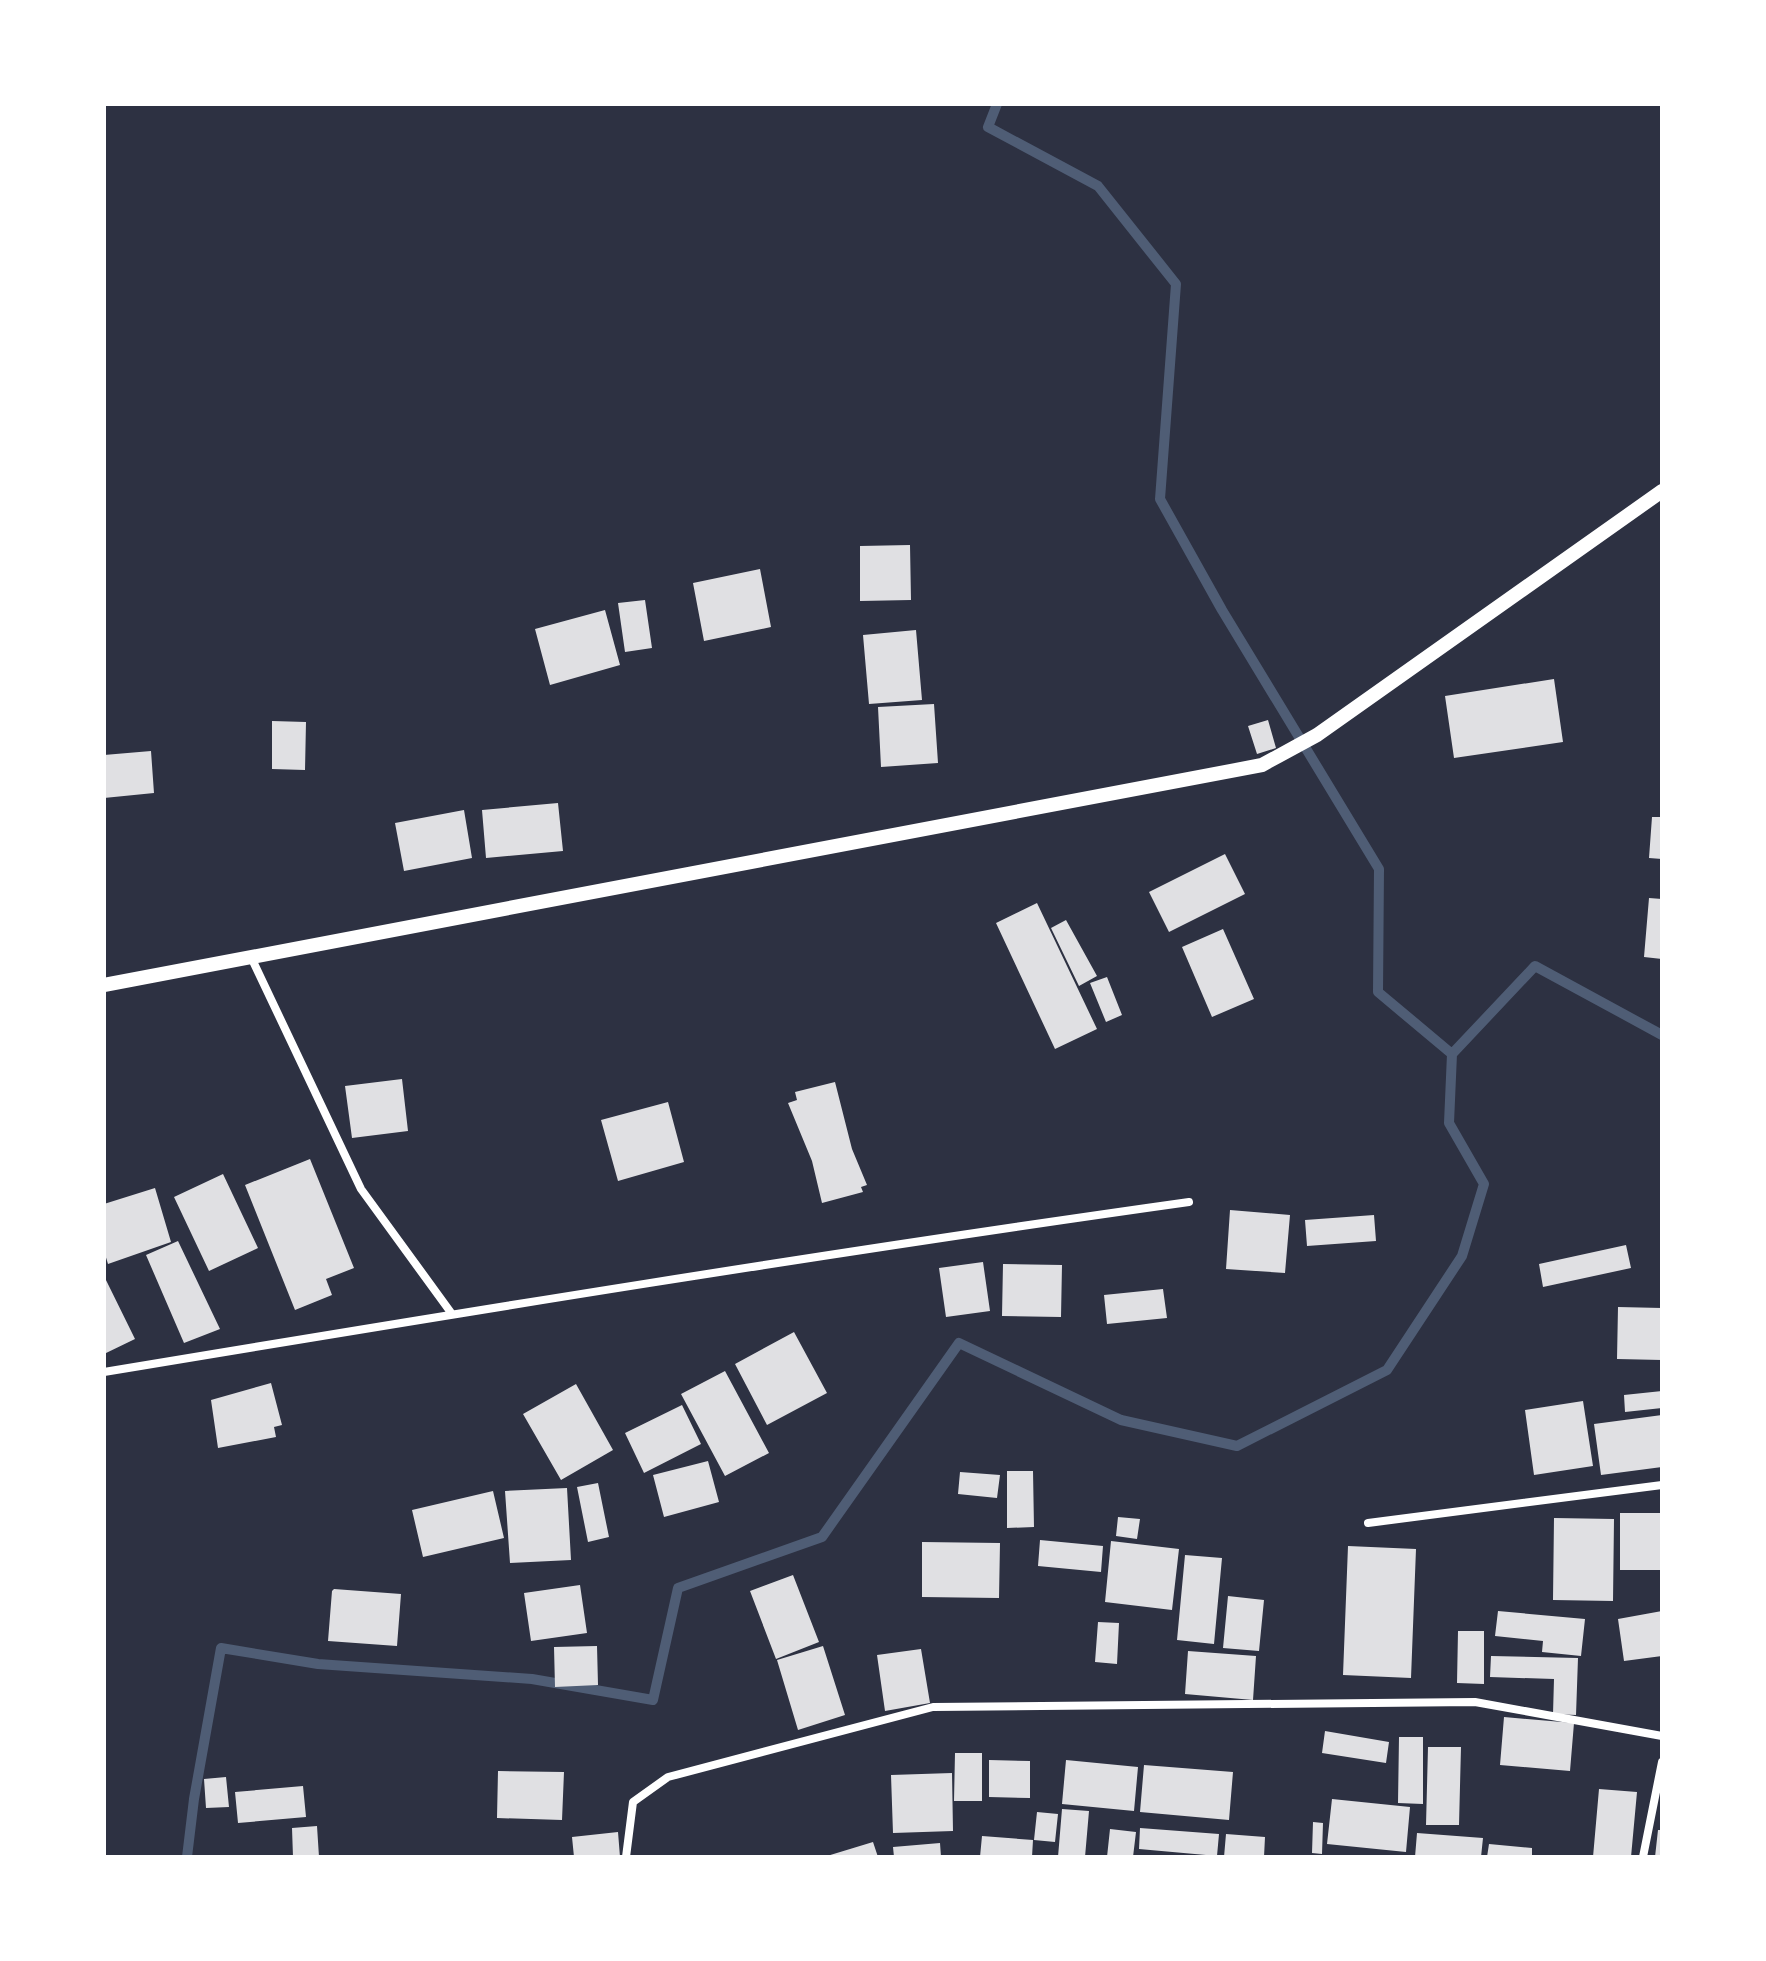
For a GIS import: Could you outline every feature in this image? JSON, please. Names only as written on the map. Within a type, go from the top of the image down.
[{"type":"street","points":[[104,985],[1262,765],[1317,735],[1662,491]]},
{"type":"street","points":[[251,957],[361,1189],[452,1314]]},
{"type":"street","points":[[104,1372],[452,1314],[1189,1202]]},
{"type":"street","points":[[1368,1523],[1662,1485]]},
{"type":"street","points":[[626,1857],[633,1802],[668,1777],[933,1707],[1475,1702],[1662,1736]]},
{"type":"street","points":[[1643,1857],[1662,1762]]},
{"type":"building","points":[[910,545],[911,600],[860,601],[860,546]]},
{"type":"building","points":[[760,569],[771,627],[704,641],[693,583]]},
{"type":"building","points":[[645,600],[652,648],[625,652],[618,603]]},
{"type":"building","points":[[605,610],[620,665],[550,685],[535,629]]},
{"type":"building","points":[[916,630],[922,700],[869,704],[863,635]]},
{"type":"building","points":[[1554,679],[1563,742],[1454,758],[1445,696]]},
{"type":"building","points":[[934,704],[938,763],[881,767],[878,707]]},
{"type":"building","points":[[1268,720],[1276,748],[1257,754],[1248,726]]},
{"type":"building","points":[[272,721],[306,722],[305,770],[272,769]]},
{"type":"building","points":[[151,751],[154,793],[104,798],[104,755]]},
{"type":"building","points":[[558,803],[563,851],[486,858],[482,810]]},
{"type":"building","points":[[464,810],[472,858],[404,871],[395,823]]},
{"type":"building","points":[[1652,817],[1662,817],[1662,859],[1649,858]]},
{"type":"building","points":[[1225,854],[1245,894],[1169,932],[1149,892]]},
{"type":"building","points":[[1649,898],[1662,899],[1662,959],[1644,957]]},
{"type":"building","points":[[1037,903],[1097,1029],[1055,1049],[996,923]]},
{"type":"building","points":[[1066,920],[1097,976],[1079,986],[1051,928]]},
{"type":"building","points":[[1223,929],[1254,999],[1212,1017],[1182,947]]},
{"type":"building","points":[[1107,977],[1122,1015],[1106,1022],[1090,983]]},
{"type":"building","points":[[402,1079],[408,1131],[352,1138],[345,1086]]},
{"type":"building","points":[[835,1082],[852,1149],[867,1185],[861,1187],[863,1192],[822,1203],[812,1161],[788,1103],[797,1100],[795,1092]]},
{"type":"building","points":[[668,1102],[684,1162],[618,1181],[601,1120]]},
{"type":"building","points":[[310,1159],[354,1268],[326,1279],[332,1295],[295,1310],[245,1185]]},
{"type":"building","points":[[223,1174],[258,1248],[209,1271],[174,1197]]},
{"type":"building","points":[[155,1188],[171,1242],[108,1264],[104,1251],[104,1204]]},
{"type":"building","points":[[1230,1210],[1290,1215],[1285,1273],[1226,1269]]},
{"type":"building","points":[[1374,1215],[1376,1241],[1307,1246],[1305,1220]]},
{"type":"building","points":[[178,1241],[220,1329],[184,1343],[146,1255]]},
{"type":"building","points":[[1626,1245],[1631,1268],[1543,1287],[1539,1264]]},
{"type":"building","points":[[983,1262],[990,1311],[946,1317],[939,1268]]},
{"type":"building","points":[[1003,1264],[1062,1265],[1061,1317],[1002,1316]]},
{"type":"building","points":[[104,1276],[135,1339],[104,1354]]},
{"type":"building","points":[[1163,1289],[1167,1318],[1107,1324],[1104,1295]]},
{"type":"building","points":[[1618,1307],[1662,1308],[1662,1360],[1617,1359]]},
{"type":"building","points":[[794,1332],[827,1393],[767,1425],[735,1364]]},
{"type":"building","points":[[725,1371],[769,1453],[725,1476],[681,1394]]},
{"type":"building","points":[[271,1383],[282,1425],[274,1427],[276,1437],[218,1448],[211,1400]]},
{"type":"building","points":[[576,1384],[613,1450],[561,1480],[523,1414]]},
{"type":"building","points":[[1662,1391],[1662,1408],[1625,1412],[1624,1395]]},
{"type":"building","points":[[1583,1401],[1593,1466],[1534,1475],[1525,1410]]},
{"type":"building","points":[[682,1405],[701,1444],[644,1473],[625,1433]]},
{"type":"building","points":[[1662,1415],[1662,1467],[1601,1475],[1594,1424]]},
{"type":"building","points":[[708,1461],[719,1502],[664,1517],[653,1475]]},
{"type":"building","points":[[1007,1471],[1033,1471],[1034,1527],[1007,1528]]},
{"type":"building","points":[[960,1472],[1000,1475],[997,1498],[958,1494]]},
{"type":"building","points":[[598,1483],[609,1537],[588,1542],[577,1487]]},
{"type":"building","points":[[567,1488],[571,1560],[510,1563],[505,1491]]},
{"type":"building","points":[[493,1491],[504,1538],[423,1557],[412,1510]]},
{"type":"building","points":[[1620,1513],[1662,1513],[1662,1570],[1620,1570]]},
{"type":"building","points":[[1118,1517],[1140,1519],[1137,1539],[1116,1536]]},
{"type":"building","points":[[1554,1518],[1614,1519],[1613,1601],[1553,1600]]},
{"type":"building","points":[[1040,1540],[1103,1546],[1101,1572],[1038,1566]]},
{"type":"building","points":[[1111,1541],[1179,1549],[1172,1610],[1105,1602]]},
{"type":"building","points":[[922,1542],[1000,1543],[999,1598],[922,1597]]},
{"type":"building","points":[[1348,1546],[1416,1549],[1411,1678],[1343,1675]]},
{"type":"building","points":[[1185,1555],[1222,1558],[1214,1644],[1177,1640]]},
{"type":"building","points":[[793,1575],[819,1642],[776,1659],[750,1591]]},
{"type":"building","points":[[580,1585],[587,1633],[531,1641],[524,1593]]},
{"type":"building","points":[[334,1589],[401,1594],[397,1646],[328,1641]]},
{"type":"building","points":[[1228,1596],[1264,1600],[1259,1651],[1223,1648]]},
{"type":"building","points":[[1498,1611],[1585,1619],[1581,1656],[1542,1652],[1543,1641],[1495,1636]]},
{"type":"building","points":[[1662,1611],[1662,1656],[1624,1661],[1618,1619]]},
{"type":"building","points":[[1098,1622],[1119,1623],[1117,1664],[1095,1662]]},
{"type":"building","points":[[1458,1631],[1484,1631],[1484,1684],[1457,1683]]},
{"type":"building","points":[[597,1646],[598,1685],[555,1687],[554,1647]]},
{"type":"building","points":[[823,1646],[845,1715],[798,1730],[777,1660]]},
{"type":"building","points":[[921,1649],[930,1703],[885,1711],[877,1655]]},
{"type":"building","points":[[1188,1651],[1256,1656],[1253,1700],[1185,1694]]},
{"type":"building","points":[[1491,1656],[1578,1658],[1576,1715],[1553,1714],[1554,1679],[1490,1677]]},
{"type":"building","points":[[1504,1717],[1574,1723],[1570,1771],[1500,1765]]},
{"type":"building","points":[[1325,1731],[1389,1742],[1386,1763],[1322,1753]]},
{"type":"building","points":[[1399,1737],[1423,1737],[1423,1804],[1398,1803]]},
{"type":"building","points":[[1428,1747],[1461,1747],[1459,1825],[1426,1825]]},
{"type":"building","points":[[955,1753],[982,1753],[982,1801],[954,1801]]},
{"type":"building","points":[[989,1760],[1030,1761],[1030,1798],[989,1797]]},
{"type":"building","points":[[1066,1760],[1138,1767],[1134,1811],[1062,1804]]},
{"type":"building","points":[[1144,1765],[1233,1772],[1229,1820],[1140,1812]]},
{"type":"building","points":[[498,1771],[564,1772],[562,1820],[497,1818]]},
{"type":"building","points":[[952,1773],[953,1831],[893,1833],[891,1775]]},
{"type":"building","points":[[226,1777],[229,1807],[206,1808],[204,1779]]},
{"type":"building","points":[[303,1786],[306,1817],[238,1823],[235,1792]]},
{"type":"building","points":[[1599,1789],[1637,1792],[1631,1857],[1593,1857]]},
{"type":"building","points":[[1332,1799],[1410,1807],[1406,1852],[1327,1844]]},
{"type":"building","points":[[1062,1809],[1089,1811],[1085,1857],[1058,1857]]},
{"type":"building","points":[[1037,1812],[1058,1814],[1055,1842],[1034,1840]]},
{"type":"building","points":[[1313,1822],[1323,1823],[1322,1854],[1312,1853]]},
{"type":"building","points":[[317,1826],[319,1857],[293,1857],[292,1828]]},
{"type":"building","points":[[1140,1828],[1219,1834],[1217,1856],[1139,1849]]},
{"type":"building","points":[[1110,1829],[1136,1832],[1133,1857],[1107,1857]]},
{"type":"building","points":[[1658,1830],[1662,1830],[1662,1857],[1655,1857]]},
{"type":"building","points":[[618,1832],[620,1857],[574,1857],[572,1837]]},
{"type":"building","points":[[1417,1833],[1483,1838],[1481,1857],[1415,1857]]},
{"type":"building","points":[[1226,1834],[1265,1837],[1264,1857],[1224,1857]]},
{"type":"building","points":[[982,1836],[1033,1840],[1032,1857],[980,1857]]},
{"type":"building","points":[[873,1842],[878,1857],[827,1857],[827,1856]]},
{"type":"building","points":[[940,1843],[941,1857],[894,1857],[893,1847]]},
{"type":"building","points":[[1489,1844],[1532,1848],[1532,1857],[1487,1857]]},
{"type":"waterway","points":[[997,104],[988,127],[1098,186],[1176,284],[1160,499],[1222,610],[1379,869],[1378,992],[1452,1054]]},
{"type":"waterway","points":[[187,1857],[194,1799],[221,1648],[318,1664],[532,1679],[653,1700],[678,1588],[822,1537],[959,1343],[1121,1420],[1237,1446],[1387,1370],[1462,1256],[1484,1184],[1449,1123],[1452,1054],[1535,966],[1662,1035]]}]
